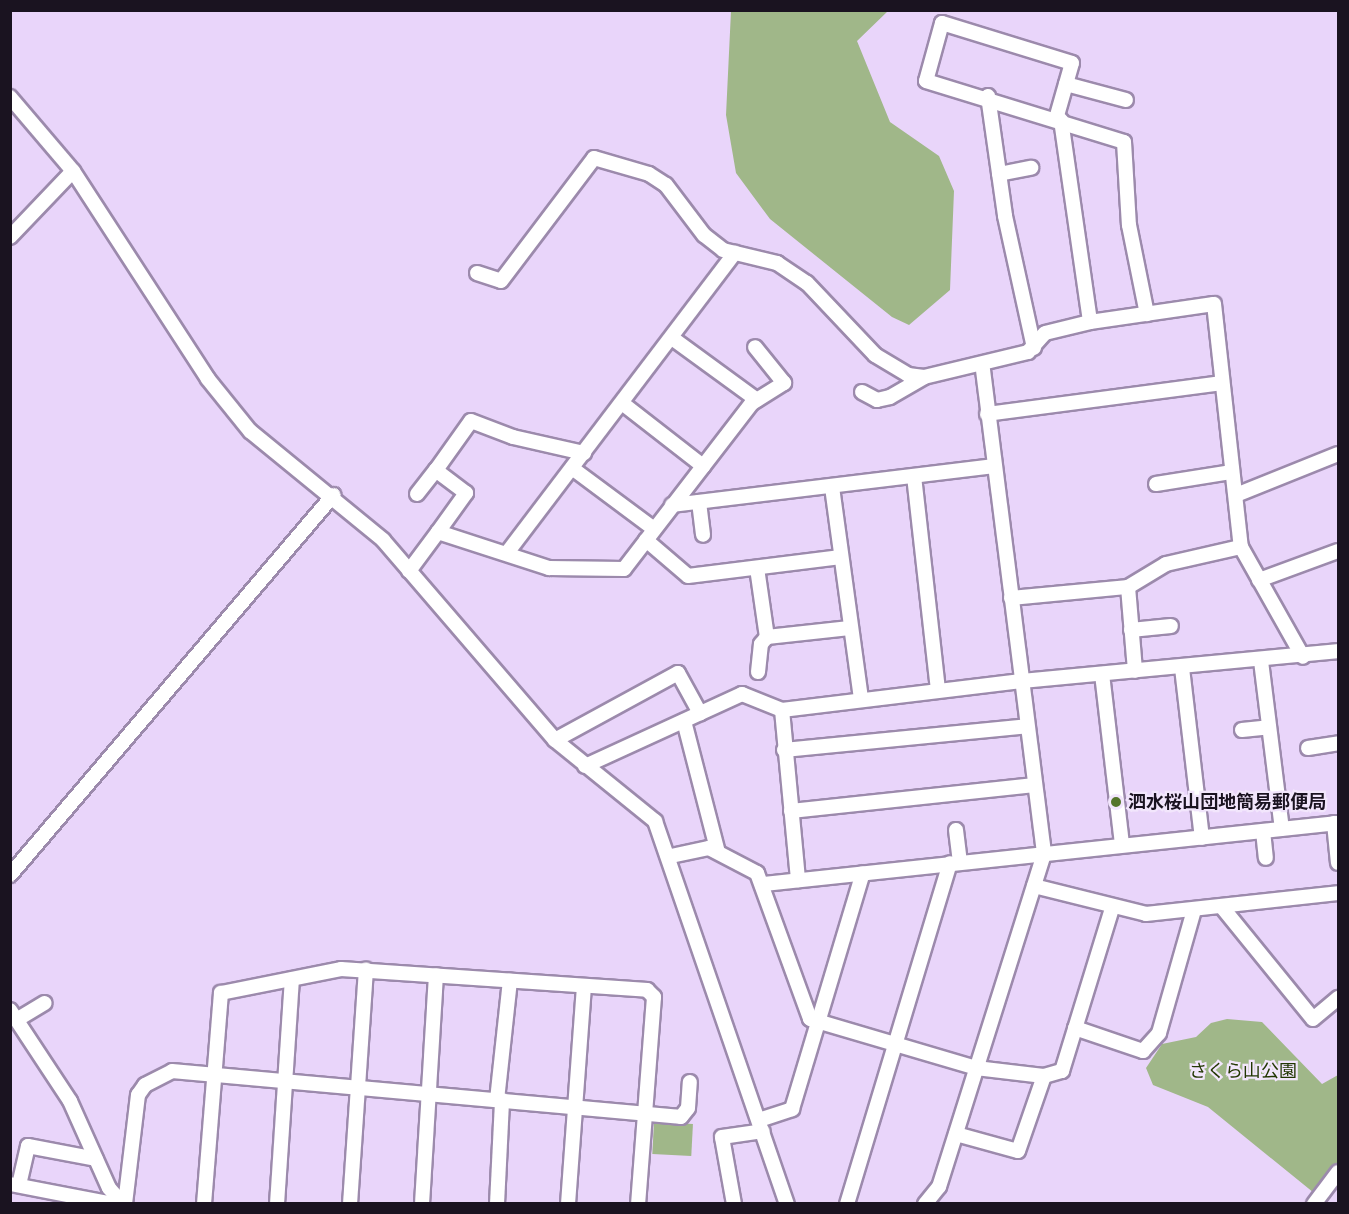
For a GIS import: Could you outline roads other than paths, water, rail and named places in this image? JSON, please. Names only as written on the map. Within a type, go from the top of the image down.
[{"type":"street","points":[[1090,322],[1059,119],[1072,63],[942,23],[926,81],[988,96],[1059,119],[1124,142],[1129,225],[1146,314]]},
{"type":"street","points":[[1066,84],[1126,100]]},
{"type":"street","points":[[988,96],[999,174],[1034,348]]},
{"type":"street","points":[[10,97],[73,171],[208,379],[250,432],[333,495],[410,571],[555,740],[585,766],[637,803],[655,821],[671,856],[787,1203]]},
{"type":"street","points":[[477,273],[501,281],[594,158],[649,174],[666,185],[704,235],[735,253],[777,263],[807,283],[875,355],[908,375],[924,377]]},
{"type":"street","points":[[999,174],[1031,168]]},
{"type":"street","points":[[10,237],[73,171]]},
{"type":"street","points":[[507,553],[735,253]]},
{"type":"street","points":[[862,392],[878,400],[891,397],[924,377],[982,364],[1034,348],[1046,333],[1090,322],[1214,304],[1241,547],[1303,657]]},
{"type":"street","points":[[672,338],[757,400]]},
{"type":"street","points":[[438,532],[549,568],[624,569],[672,505],[757,400],[784,383],[755,347]]},
{"type":"street","points":[[925,1203],[939,1187],[1044,853],[982,364]]},
{"type":"street","points":[[987,414],[1221,383]]},
{"type":"street","points":[[622,403],[703,466]]},
{"type":"street","points":[[417,494],[471,421],[513,437],[584,453]]},
{"type":"street","points":[[1236,495],[1338,454]]},
{"type":"street","points":[[672,505],[994,466]]},
{"type":"street","points":[[572,468],[650,535],[688,576],[841,557]]},
{"type":"street","points":[[410,571],[466,493],[435,470]]},
{"type":"street","points":[[1156,484],[1232,472]]},
{"type":"street","points":[[914,476],[938,690]]},
{"type":"street","points":[[832,487],[861,699]]},
{"type":"street","points":[[10,875],[333,495]]},
{"type":"street","points":[[699,502],[703,535]]},
{"type":"street","points":[[1011,598],[1128,586],[1166,564],[1241,547]]},
{"type":"street","points":[[1259,580],[1338,551]]},
{"type":"street","points":[[757,568],[767,637]]},
{"type":"street","points":[[1128,586],[1135,671]]},
{"type":"street","points":[[1131,630],[1171,626]]},
{"type":"street","points":[[758,672],[761,644],[767,637],[850,628]]},
{"type":"street","points":[[585,766],[742,694],[782,710],[1021,681],[1338,655]]},
{"type":"street","points":[[1261,661],[1282,829]]},
{"type":"street","points":[[1182,668],[1202,838]]},
{"type":"street","points":[[555,740],[678,673],[700,713]]},
{"type":"street","points":[[1102,674],[1122,846]]},
{"type":"street","points":[[782,710],[798,880]]},
{"type":"street","points":[[684,720],[718,852]]},
{"type":"street","points":[[784,750],[1027,726]]},
{"type":"street","points":[[1242,730],[1269,727]]},
{"type":"street","points":[[1308,748],[1338,744]]},
{"type":"street","points":[[791,811],[1035,785]]},
{"type":"street","points":[[764,884],[1336,823],[1338,863]]},
{"type":"street","points":[[847,1203],[895,1044],[955,863],[956,830]]},
{"type":"street","points":[[1263,831],[1266,858]]},
{"type":"street","points":[[671,856],[709,848],[757,873],[764,884],[810,1019],[976,1068],[1044,1076],[1062,1071],[1112,908]]},
{"type":"street","points":[[734,1203],[722,1137],[761,1126],[792,1109],[863,873]]},
{"type":"street","points":[[1034,886],[1112,908],[1146,914],[1338,893]]},
{"type":"street","points":[[1222,907],[1312,1019],[1338,998]]},
{"type":"street","points":[[1075,1029],[1143,1051],[1158,1033],[1194,910]]},
{"type":"street","points":[[204,1203],[221,993],[341,969],[647,990],[654,997],[638,1203]]},
{"type":"street","points":[[350,1203],[356,1086],[366,970]]},
{"type":"street","points":[[422,1203],[436,975]]},
{"type":"street","points":[[278,1203],[292,978]]},
{"type":"street","points":[[497,1203],[500,1100],[510,981]]},
{"type":"street","points":[[568,1203],[573,1107],[584,987]]},
{"type":"street","points":[[45,1003],[14,1014],[69,1101],[109,1188],[124,1203]]},
{"type":"street","points":[[124,1203],[138,1095],[145,1085],[172,1071],[646,1114],[685,1115],[690,1082]]},
{"type":"street","points":[[956,1134],[1018,1151],[1044,1076]]},
{"type":"street","points":[[96,1159],[28,1146],[15,1185],[91,1201],[114,1203]]},
{"type":"street","points":[[1314,1203],[1338,1172]]},
{"type":"place","name":"泗水桜山団地簡易郵便局","points":[[1116,802]]},
{"type":"park label","name":"さくら山公園","points":[[1243,1071]]}]
